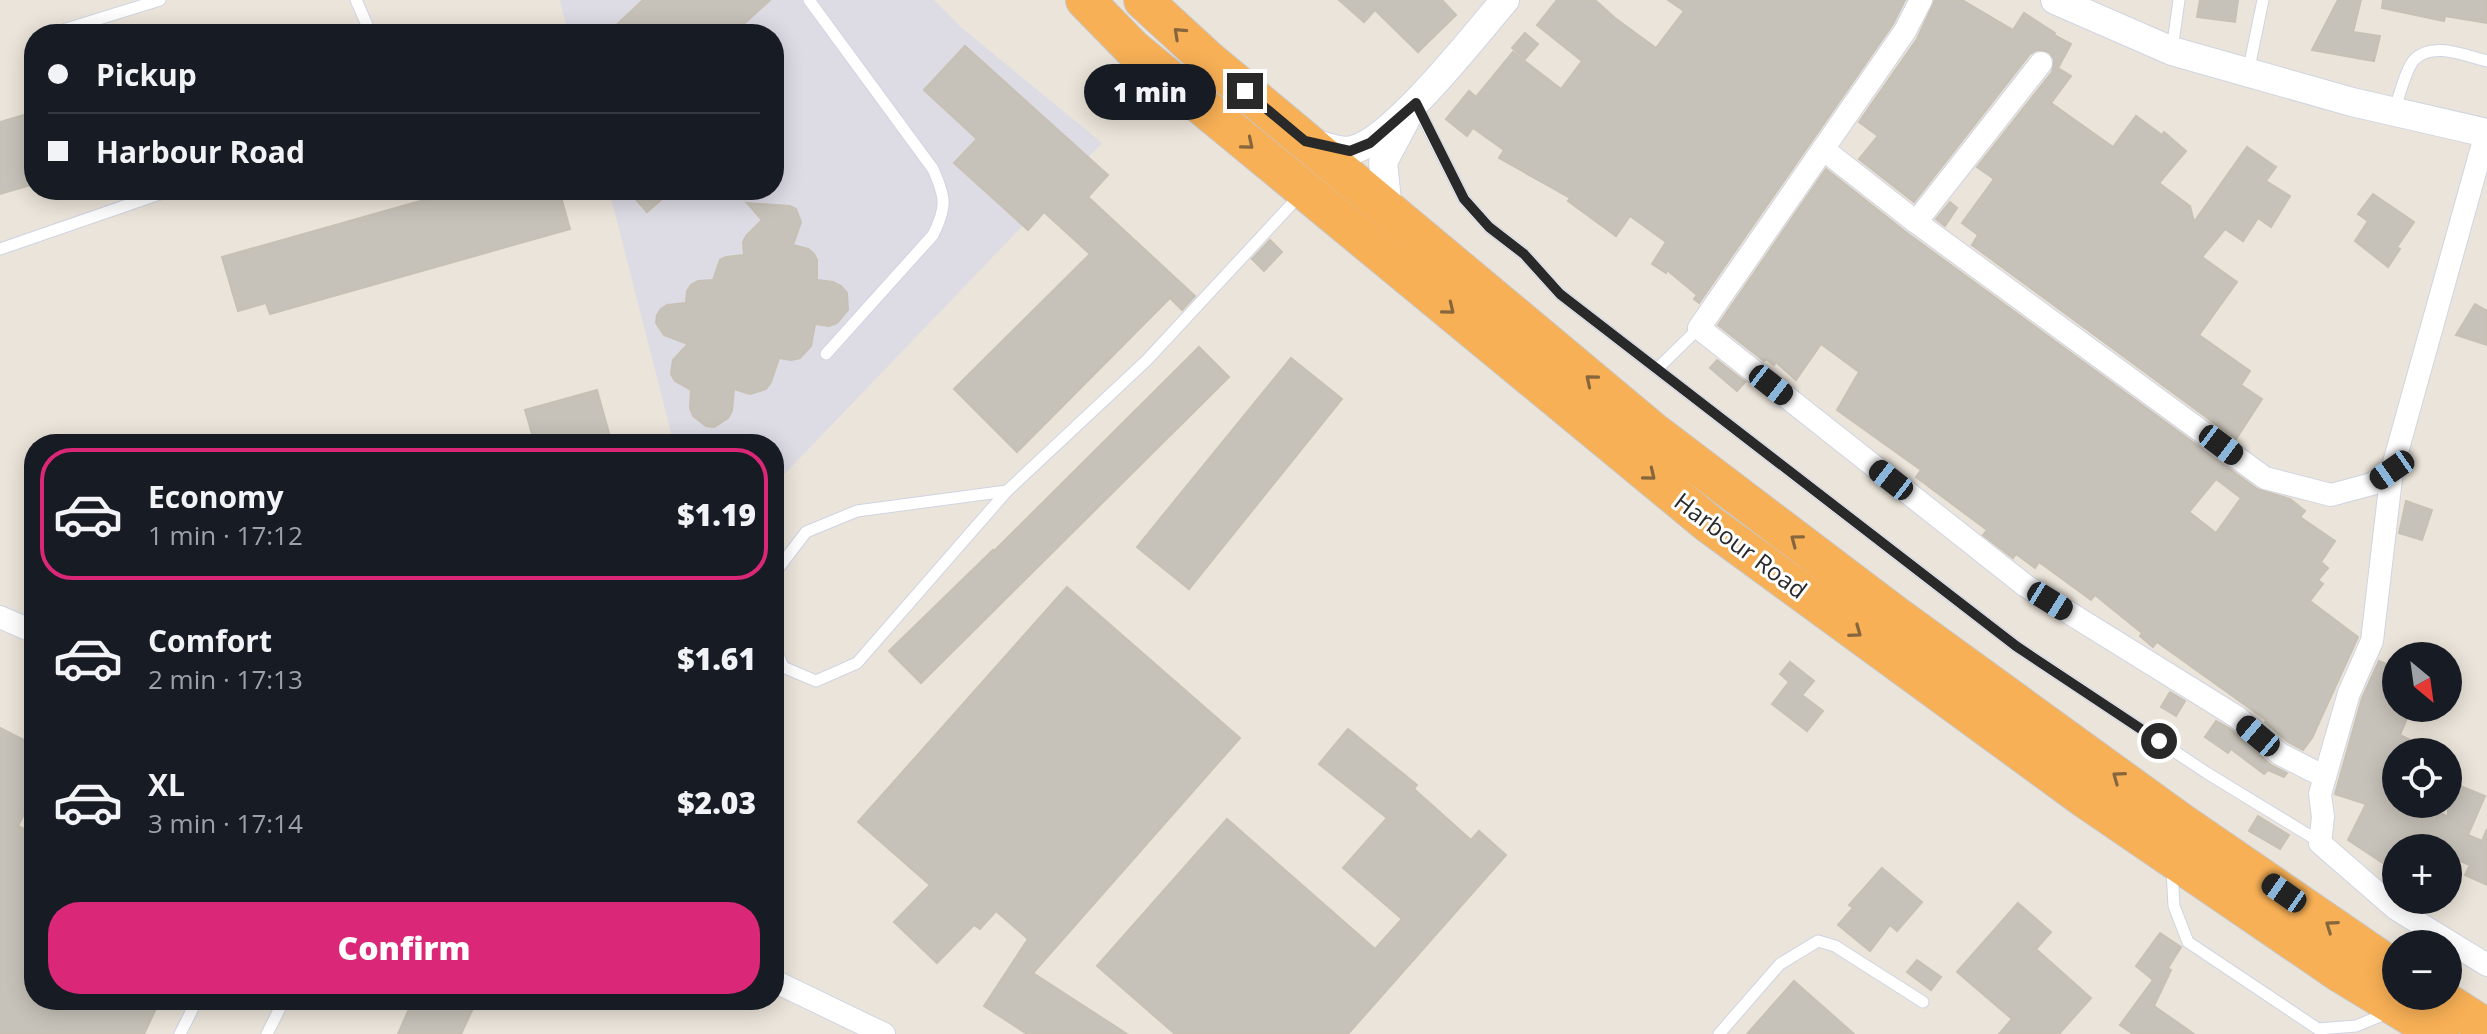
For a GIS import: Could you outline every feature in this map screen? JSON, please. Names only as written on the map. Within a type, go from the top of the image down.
[{"type":"highway","name":"Harbour Road","points":[[1085,0],[1133,49],[1709,524],[2048,771],[2382,999]]},
{"type":"highway","name":"Harbour Road","points":[[1143,0],[1206,58],[1655,433],[1895,615],[2179,821],[2382,960]]},
{"type":"highway","name":"Harbour Road","points":[[2400,1010],[2440,1034]]},
{"type":"highway","points":[[2459,1010],[2487,1028]]},
{"type":"street","points":[[1305,141],[1350,151],[1370,143],[1416,103],[1505,0]]},
{"type":"street","points":[[1921,0],[1905,31],[1699,328],[2026,586],[2237,717],[2280,754],[2325,777]]},
{"type":"street","points":[[2055,0],[2172,51],[2487,133],[2392,470],[2372,641],[2349,693],[2320,794],[2323,817],[2320,843],[2396,909],[2487,965]]},
{"type":"street","points":[[1916,222],[2041,63]]},
{"type":"street","points":[[1388,211],[1383,162],[1416,103]]},
{"type":"street","points":[[1823,149],[1916,222],[2265,478],[2331,495],[2372,484],[2392,470]]},
{"type":"street","points":[[0,617],[24,628]]},
{"type":"street","points":[[784,986],[884,1034]]},
{"type":"lane","points":[[82,24],[160,0]]},
{"type":"lane","points":[[356,0],[367,24]]},
{"type":"lane","points":[[809,0],[933,169],[943,192],[945,212],[933,235],[826,354]]},
{"type":"lane","points":[[2172,51],[2179,0]]},
{"type":"lane","points":[[2248,73],[2263,0]]},
{"type":"lane","points":[[2394,111],[2413,60],[2425,52],[2437,50],[2487,61]]},
{"type":"lane","points":[[1416,103],[1464,199],[1489,227],[1524,254],[1560,294],[2016,646],[2207,773],[2320,843]]},
{"type":"lane","points":[[784,667],[816,681],[857,663],[1007,491],[1147,360],[1304,191]]},
{"type":"lane","points":[[0,249],[142,200]]},
{"type":"lane","points":[[1657,369],[1699,328]]},
{"type":"lane","points":[[784,561],[806,532],[857,511],[1007,491]]},
{"type":"lane","points":[[2172,858],[2174,906],[2188,942],[2318,1029],[2356,1026],[2392,1010]]},
{"type":"lane","points":[[1719,1034],[1780,964],[1818,941],[1835,946],[1923,1002]]},
{"type":"lane","points":[[180,1034],[192,1010]]},
{"type":"lane","points":[[267,1034],[279,1010]]},
{"type":"shaded area","points":[[560,0],[934,0],[963,29],[1102,143],[784,475],[784,434],[671,434],[612,200],[784,200],[784,24],[566,24]]},
{"type":"building","points":[[643,0],[770,0],[744,24],[618,24]]},
{"type":"building","points":[[1339,0],[1442,0],[1456,15],[1418,52],[1375,10],[1364,22]]},
{"type":"building","points":[[1557,0],[1595,0],[1656,48],[1684,11],[1668,0],[1905,0],[1893,24],[1699,303],[1694,299],[1697,295],[1667,270],[1666,273],[1652,264],[1666,242],[1630,216],[1616,236],[1568,201],[1570,198],[1499,158],[1504,150],[1473,128],[1467,136],[1446,119],[1469,91],[1476,97],[1513,52],[1561,89],[1582,61],[1537,25]]},
{"type":"building","points":[[1935,0],[1962,0],[2013,30],[2024,13],[2071,44],[2058,68],[2071,76],[2051,103],[2113,147],[2136,116],[2162,135],[2164,132],[2186,151],[2159,183],[2190,206],[2194,222],[2247,147],[2276,167],[2266,181],[2290,196],[2271,227],[2258,218],[2243,241],[2225,229],[2202,257],[2237,282],[2199,335],[2250,371],[2241,385],[2262,399],[2236,439],[1972,245],[1978,235],[1962,223],[1994,179],[1977,167],[2052,72],[2054,59],[2049,52],[2037,50],[2030,54],[1914,202],[1859,159],[1878,136],[1859,122],[1917,39]]},
{"type":"building","points":[[2200,0],[2238,0],[2235,22],[2197,17]]},
{"type":"building","points":[[2338,0],[2361,0],[2353,32],[2380,36],[2374,61],[2312,50]]},
{"type":"building","points":[[2383,0],[2487,0],[2487,23],[2445,16],[2444,21],[2382,8]]},
{"type":"building","points":[[1525,33],[1538,44],[1525,59],[1512,48]]},
{"type":"building","points":[[965,46],[1108,175],[1088,197],[1195,296],[1182,310],[1170,298],[1017,452],[954,389],[1090,254],[1044,212],[1028,230],[954,163],[977,139],[924,90]]},
{"type":"building","points":[[24,115],[24,187],[0,194],[0,122]]},
{"type":"building","points":[[1826,169],[1907,233],[2257,489],[2290,499],[2305,511],[2300,517],[2335,541],[2321,562],[2328,568],[2318,580],[2323,584],[2310,601],[2358,637],[2312,738],[2303,750],[2288,742],[2266,720],[2157,642],[2153,647],[2140,636],[2142,633],[2095,595],[2091,600],[2039,562],[2035,568],[2016,554],[2013,558],[1983,535],[1987,530],[1916,477],[1921,470],[1837,410],[1859,372],[1821,344],[1796,380],[1776,362],[1774,365],[1766,359],[1764,361],[1718,325]],"holes":[[[2216,479],[2241,498],[2216,533],[2189,512]]]},
{"type":"building","points":[[2373,194],[2414,222],[2388,267],[2355,241],[2368,221],[2358,214]]},
{"type":"building","points":[[424,200],[562,200],[570,229],[270,314],[266,303],[238,311],[222,257]]},
{"type":"building","points":[[637,200],[661,200],[647,212]]},
{"type":"building","points":[[1950,202],[1957,208],[1945,226],[1936,219]]},
{"type":"building","points":[[747,203],[796,209],[801,222],[793,245],[814,254],[817,280],[833,282],[847,293],[848,310],[837,323],[829,326],[815,324],[811,346],[800,358],[779,358],[766,389],[750,394],[734,389],[732,411],[728,418],[714,427],[706,426],[693,416],[691,390],[675,381],[671,374],[673,360],[688,344],[664,335],[656,323],[657,315],[667,305],[686,303],[691,285],[713,280],[720,260],[744,255],[746,236],[762,220]]},
{"type":"building","points":[[1270,240],[1282,252],[1264,271],[1252,259]]},
{"type":"building","points":[[2475,304],[2487,311],[2487,345],[2456,335]]},
{"type":"building","points":[[1199,347],[1229,377],[921,683],[889,651]]},
{"type":"building","points":[[1291,358],[1342,399],[1189,589],[1137,547]]},
{"type":"building","points":[[1717,360],[1745,382],[1737,391],[1710,368]]},
{"type":"building","points":[[597,390],[609,434],[532,434],[525,410]]},
{"type":"building","points":[[2406,501],[2432,510],[2422,540],[2399,533]]},
{"type":"building","points":[[1067,587],[1240,738],[1033,973],[1127,1034],[1027,1034],[984,1006],[1028,939],[996,911],[980,929],[974,925],[937,963],[894,922],[930,885],[858,822]]},
{"type":"building","points":[[2379,661],[2382,662],[2382,722],[2405,722],[2400,735],[2406,738],[2382,738],[2382,818],[2462,818],[2462,787],[2485,796],[2468,835],[2482,841],[2487,829],[2487,885],[2465,875],[2470,865],[2462,862],[2462,834],[2382,834],[2382,862],[2348,840],[2366,804],[2335,794],[2362,698]]},
{"type":"building","points":[[1790,662],[1814,681],[1802,695],[1823,711],[1807,731],[1772,704],[1789,682],[1780,674]]},
{"type":"building","points":[[2170,692],[2185,701],[2176,716],[2161,707]]},
{"type":"building","points":[[2216,721],[2229,728],[2271,765],[2287,773],[2284,777],[2268,770],[2264,774],[2231,749],[2228,753],[2205,737]]},
{"type":"building","points":[[0,728],[24,740],[24,814],[18,826],[24,829],[24,1010],[155,1010],[144,1034],[0,1034]]},
{"type":"building","points":[[1348,729],[1417,785],[1414,789],[1471,840],[1479,831],[1506,855],[1348,1034],[1175,1034],[1097,966],[1227,819],[1375,949],[1402,919],[1343,868],[1387,818],[1319,764]]},
{"type":"building","points":[[2258,816],[2289,835],[2280,849],[2249,831]]},
{"type":"building","points":[[1882,868],[1922,902],[1897,931],[1890,925],[1870,951],[1838,925],[1853,908],[1849,905]]},
{"type":"building","points":[[2018,903],[2051,932],[2036,949],[2091,998],[2059,1034],[1999,1034],[2012,1019],[1957,972]]},
{"type":"building","points":[[2160,933],[2181,947],[2168,968],[2171,970],[2154,1006],[2194,1034],[2133,1034],[2120,1025],[2153,980],[2136,966]]},
{"type":"building","points":[[1917,960],[1941,977],[1931,990],[1907,972]]},
{"type":"building","points":[[1794,981],[1854,1034],[1747,1034]]},
{"type":"building","points":[[409,1010],[472,1010],[461,1034],[398,1034]]},
{"type":"route","points":[[1245,91],[1305,141],[1350,151],[1370,143],[1416,103],[1464,199],[1489,227],[1524,254],[1560,294],[2016,646],[2159,741]]}]
